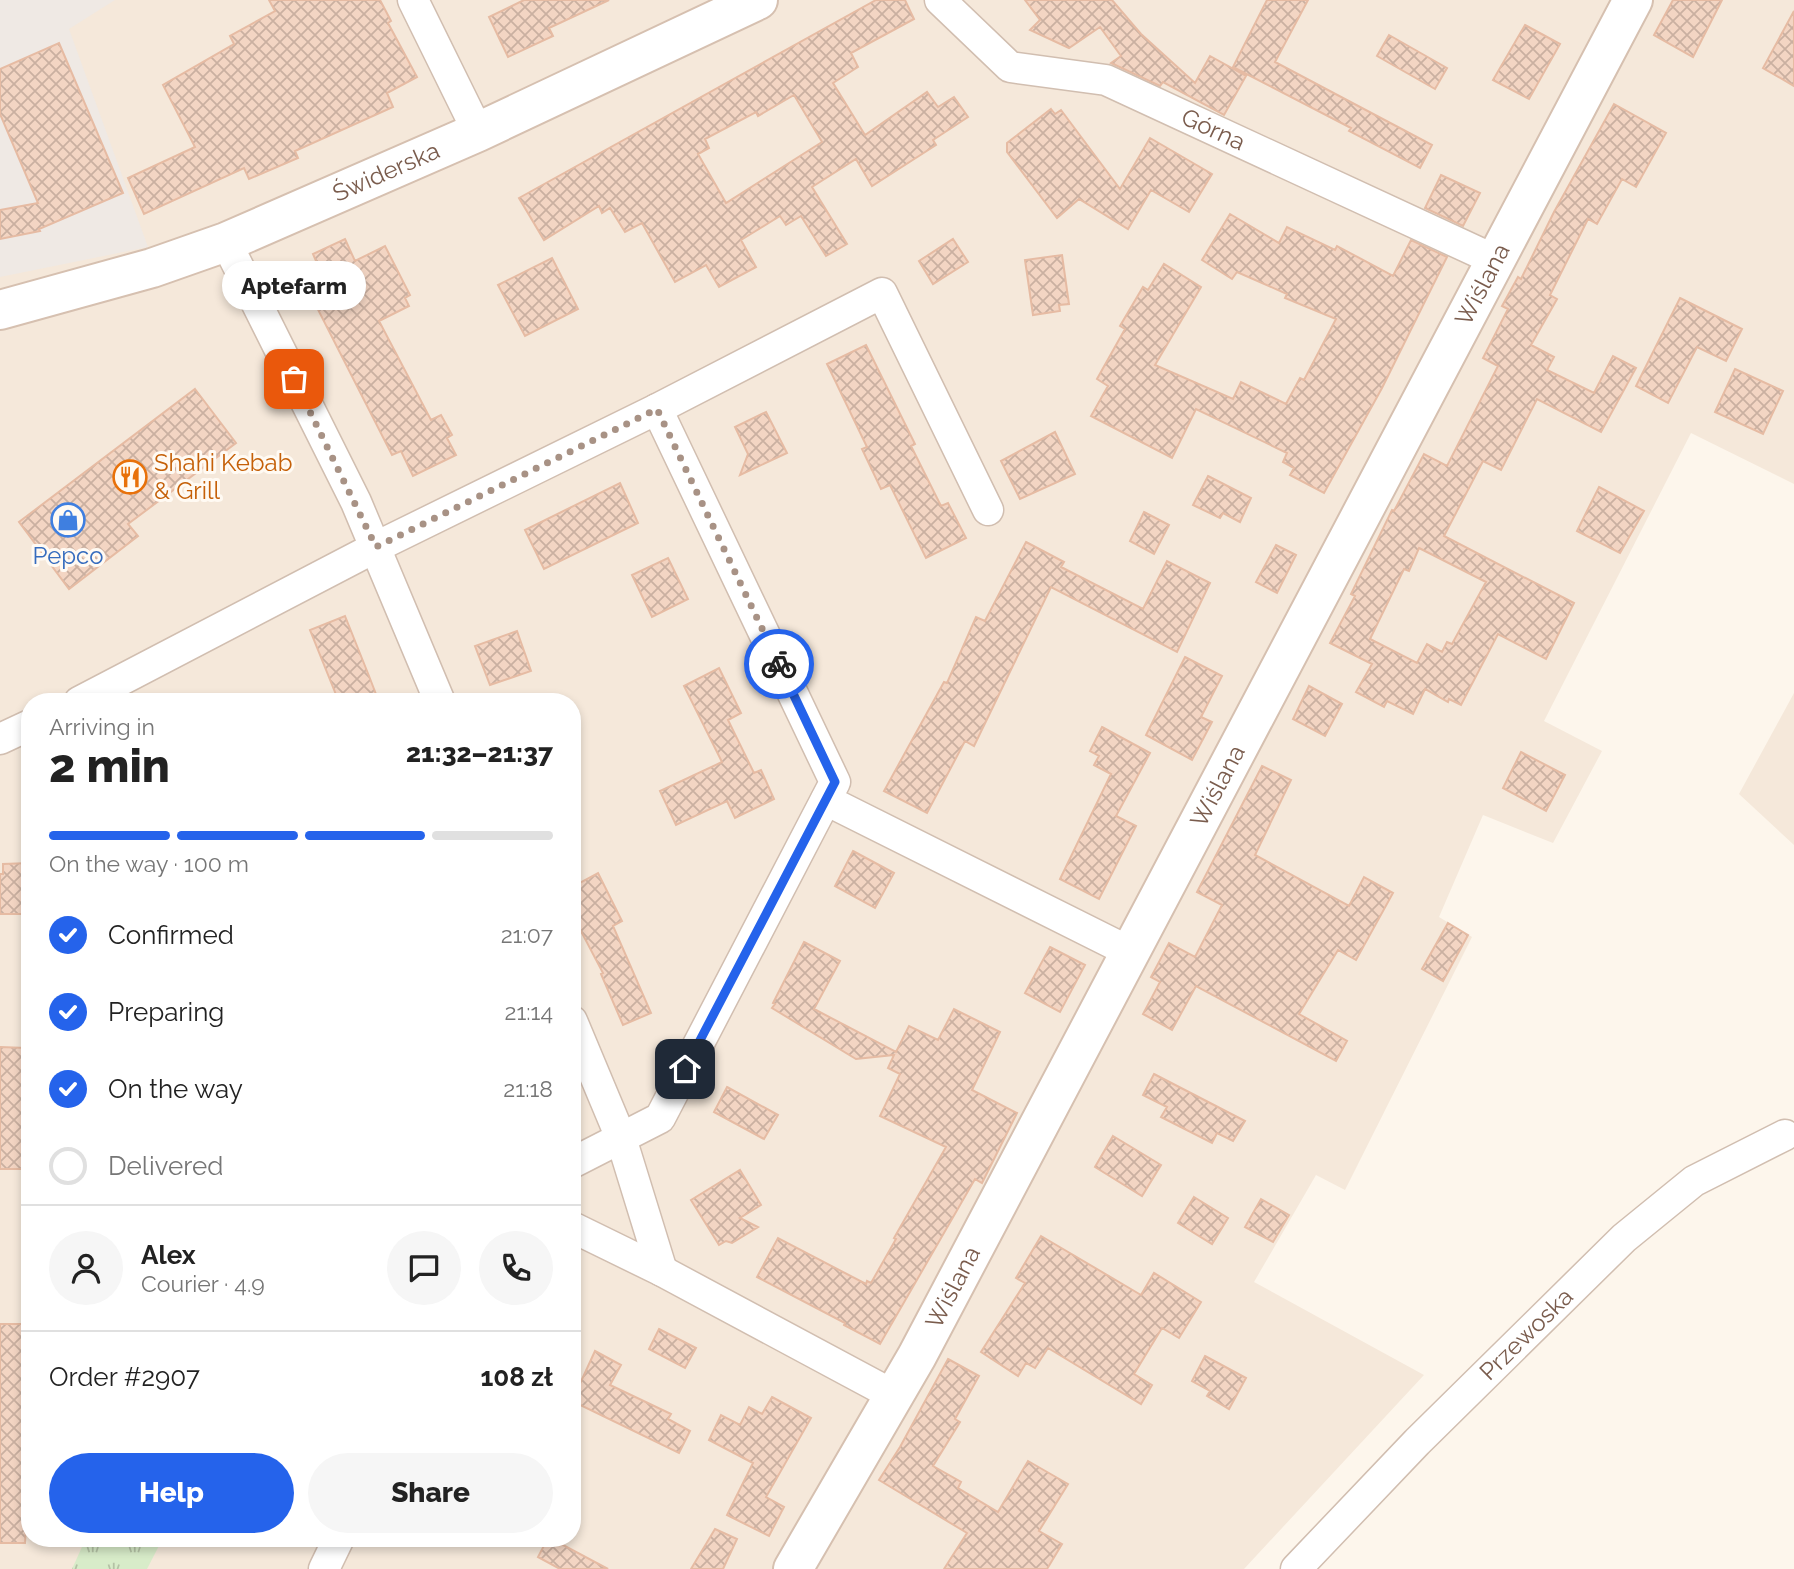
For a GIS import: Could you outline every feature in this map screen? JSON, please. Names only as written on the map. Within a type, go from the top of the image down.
[{"type":"street","points":[[413,0],[478,132]]},
{"type":"street","name":"Świderska","points":[[0,310],[152,268],[226,242],[478,132],[758,0]]},
{"type":"street","name":"Górna","points":[[940,0],[1010,67],[1106,80],[1495,260]]},
{"type":"street","name":"Wiślana","points":[[793,1569],[895,1396],[1633,0]]},
{"type":"street","points":[[226,242],[376,547],[436,693]]},
{"type":"street","points":[[105,693],[376,547],[657,409],[882,293],[988,510]]},
{"type":"street","points":[[581,1158],[660,1118],[835,782],[657,409]]},
{"type":"street","points":[[0,739],[21,729]]},
{"type":"street","points":[[826,800],[1130,952]]},
{"type":"street","points":[[581,1042],[621,1138],[662,1271]]},
{"type":"street","name":"Przewoska","points":[[1296,1569],[1417,1442],[1624,1238],[1694,1181],[1786,1135]]},
{"type":"street","points":[[581,1231],[662,1271],[895,1396]]},
{"type":"street","points":[[324,1569],[335,1547]]},
{"type":"shaded area","points":[[0,0],[1794,0],[1794,484],[1691,433],[1544,721],[1602,751],[1553,843],[1483,815],[1439,917],[1472,937],[1345,1190],[1316,1175],[1254,1282],[1424,1375],[1244,1569],[0,1569]]},
{"type":"shaded area","points":[[0,0],[115,0],[69,29],[148,247],[0,277]]},
{"type":"shaded area","points":[[1794,693],[1794,845],[1739,794]]},
{"type":"green space","points":[[82,1547],[158,1547],[147,1569],[72,1569]]},
{"type":"building","points":[[269,0],[380,0],[391,21],[388,23],[417,77],[387,93],[393,107],[295,151],[298,158],[249,179],[244,168],[144,214],[128,178],[195,147],[163,85],[234,44],[230,36],[275,11]]},
{"type":"building","points":[[524,0],[609,0],[549,28],[553,36],[508,57],[489,17]]},
{"type":"building","points":[[876,0],[905,0],[914,19],[851,53],[858,67],[833,83],[865,135],[927,92],[938,107],[954,97],[968,117],[933,140],[936,145],[872,186],[856,159],[812,187],[847,244],[826,256],[801,216],[786,225],[780,216],[741,240],[756,267],[719,287],[706,265],[675,282],[642,223],[625,232],[610,208],[602,213],[599,206],[544,240],[519,198]],"holes":[[[794,95],[822,142],[726,203],[698,154],[709,148],[705,139],[756,112],[758,116]]]},
{"type":"building","points":[[1025,0],[1112,0],[1141,34],[1195,83],[1210,56],[1246,76],[1224,115],[1163,82],[1160,86],[1111,63],[1121,56],[1100,27],[1069,48],[1030,30],[1040,20]]},
{"type":"building","points":[[1267,0],[1308,0],[1275,62],[1432,145],[1420,168],[1349,131],[1351,128],[1233,67]]},
{"type":"building","points":[[1673,0],[1722,0],[1693,57],[1654,35]]},
{"type":"building","points":[[1794,11],[1794,86],[1763,68]]},
{"type":"building","points":[[1525,25],[1560,44],[1529,99],[1493,80]]},
{"type":"building","points":[[1389,35],[1447,68],[1435,89],[1377,56]]},
{"type":"building","points":[[59,43],[123,193],[39,229],[40,231],[0,239],[0,210],[38,203],[0,114],[0,69]]},
{"type":"building","points":[[1614,104],[1666,133],[1636,187],[1622,179],[1597,224],[1588,219],[1550,295],[1557,299],[1531,345],[1554,357],[1547,370],[1594,393],[1613,356],[1636,368],[1601,432],[1537,399],[1501,470],[1483,461],[1444,536],[1574,603],[1546,659],[1498,634],[1461,705],[1449,699],[1448,702],[1425,689],[1413,714],[1387,701],[1384,707],[1356,692],[1372,664],[1330,643],[1355,596],[1351,594],[1392,510],[1394,511],[1424,454],[1447,466],[1498,366],[1483,358],[1508,309],[1502,306],[1518,277],[1521,279],[1554,212]],"holes":[[[1419,548],[1486,582],[1452,644],[1447,642],[1442,652],[1427,644],[1417,663],[1370,639],[1404,569],[1409,571]]]},
{"type":"building","points":[[1051,109],[1055,114],[1061,110],[1120,189],[1150,138],[1212,174],[1189,212],[1151,190],[1128,229],[1079,199],[1057,218],[1007,152],[1007,143]]},
{"type":"building","points":[[1441,175],[1480,193],[1463,226],[1425,208]]},
{"type":"building","points":[[1230,214],[1279,243],[1287,227],[1335,250],[1337,246],[1393,276],[1411,240],[1447,257],[1382,388],[1324,493],[1290,475],[1294,468],[1283,462],[1287,453],[1196,409],[1172,458],[1091,416],[1108,386],[1097,379],[1125,329],[1120,326],[1143,287],[1148,290],[1164,264],[1201,287],[1155,365],[1233,399],[1241,382],[1286,404],[1300,378],[1304,380],[1336,319],[1285,298],[1287,294],[1237,272],[1232,279],[1202,260]]},
{"type":"building","points":[[345,239],[355,261],[385,246],[410,295],[405,298],[409,306],[379,321],[431,420],[441,415],[452,435],[447,438],[456,455],[413,476],[401,451],[392,455],[306,286],[323,277],[313,254]]},
{"type":"building","points":[[953,239],[968,262],[933,284],[919,261]]},
{"type":"building","points":[[1062,255],[1069,304],[1059,305],[1060,311],[1033,315],[1025,260]]},
{"type":"building","points":[[552,258],[578,309],[525,336],[498,285]]},
{"type":"building","points":[[1680,298],[1742,329],[1726,361],[1697,347],[1668,403],[1636,386]]},
{"type":"building","points":[[866,345],[915,444],[911,446],[941,506],[948,503],[966,538],[926,558],[890,485],[881,489],[862,449],[867,447],[827,364]]},
{"type":"building","points":[[1735,369],[1783,391],[1763,434],[1715,412]]},
{"type":"building","points":[[195,389],[236,443],[128,524],[138,536],[69,589],[19,522]]},
{"type":"building","points":[[766,412],[787,453],[740,475],[748,454],[735,427]]},
{"type":"building","points":[[1055,432],[1075,474],[1020,499],[1001,461]]},
{"type":"building","points":[[1208,476],[1251,498],[1240,522],[1223,513],[1220,518],[1193,505]]},
{"type":"building","points":[[620,483],[638,523],[544,569],[525,530]]},
{"type":"building","points":[[1599,487],[1644,511],[1620,553],[1577,531]]},
{"type":"building","points":[[1144,512],[1169,525],[1154,554],[1130,541]]},
{"type":"building","points":[[1026,542],[1064,562],[1061,567],[1143,609],[1167,561],[1210,583],[1177,652],[1051,587],[974,746],[965,741],[927,813],[884,791],[944,682],[947,683],[976,617],[985,621]]},
{"type":"building","points":[[1276,545],[1296,555],[1277,593],[1256,582]]},
{"type":"building","points":[[668,558],[688,599],[652,617],[632,575]]},
{"type":"building","points":[[345,616],[375,693],[335,693],[310,630]]},
{"type":"building","points":[[517,631],[531,671],[490,685],[475,646]]},
{"type":"building","points":[[1185,657],[1222,676],[1201,717],[1212,722],[1192,760],[1146,735]]},
{"type":"building","points":[[719,668],[741,713],[728,720],[754,773],[761,770],[774,799],[735,818],[727,801],[676,825],[660,791],[722,762],[684,686]]},
{"type":"building","points":[[1309,686],[1342,704],[1325,736],[1293,719]]},
{"type":"building","points":[[1102,727],[1150,753],[1116,816],[1136,826],[1099,899],[1060,879],[1111,774],[1094,765],[1099,756],[1090,751]]},
{"type":"building","points":[[1521,752],[1565,775],[1546,811],[1503,788]]},
{"type":"building","points":[[1262,766],[1291,780],[1255,855],[1349,906],[1364,877],[1393,893],[1356,960],[1338,950],[1299,1014],[1347,1041],[1336,1061],[1196,986],[1172,1030],[1143,1014],[1160,982],[1151,977],[1169,943],[1195,957],[1222,905],[1197,892]]},
{"type":"building","points":[[853,851],[894,873],[875,908],[835,886]]},
{"type":"building","points":[[21,863],[21,914],[0,914],[0,874],[3,874],[3,864]]},
{"type":"building","points":[[598,873],[622,921],[613,926],[651,1013],[623,1025],[601,974],[603,973],[581,931],[581,882]]},
{"type":"building","points":[[1448,923],[1468,935],[1443,981],[1422,969]]},
{"type":"building","points":[[804,942],[840,961],[814,1009],[896,1052],[909,1026],[938,1040],[954,1009],[1000,1032],[972,1090],[1017,1113],[982,1183],[975,1179],[880,1344],[757,1277],[778,1238],[866,1284],[867,1281],[871,1283],[946,1147],[880,1116],[900,1074],[888,1068],[894,1055],[856,1059],[772,1008]]},
{"type":"building","points":[[1050,947],[1085,965],[1060,1012],[1025,993]]},
{"type":"building","points":[[0,1047],[21,1048],[21,1169],[0,1169]]},
{"type":"building","points":[[1154,1074],[1245,1121],[1233,1141],[1217,1133],[1212,1143],[1161,1117],[1167,1107],[1143,1095]]},
{"type":"building","points":[[727,1087],[778,1115],[764,1139],[714,1112]]},
{"type":"building","points":[[1113,1136],[1161,1165],[1142,1196],[1095,1167]]},
{"type":"building","points":[[740,1170],[761,1205],[740,1218],[758,1227],[732,1243],[726,1241],[719,1245],[691,1200]]},
{"type":"building","points":[[1194,1197],[1228,1218],[1212,1244],[1178,1223]]},
{"type":"building","points":[[1261,1199],[1289,1215],[1273,1242],[1245,1227]]},
{"type":"building","points":[[1041,1236],[1141,1295],[1154,1273],[1201,1302],[1179,1338],[1162,1328],[1134,1374],[1152,1385],[1141,1404],[1048,1348],[1035,1368],[1026,1363],[1018,1376],[981,1352],[1025,1283],[1016,1278]]},
{"type":"building","points":[[0,1324],[21,1324],[21,1543],[0,1543]]},
{"type":"building","points":[[659,1329],[696,1348],[685,1368],[649,1349]]},
{"type":"building","points":[[595,1351],[621,1365],[610,1385],[671,1414],[668,1419],[690,1431],[679,1453],[581,1405],[581,1381]]},
{"type":"building","points":[[1205,1356],[1246,1378],[1229,1409],[1207,1396],[1210,1391],[1192,1381]]},
{"type":"building","points":[[948,1359],[979,1376],[955,1419],[960,1422],[933,1466],[961,1482],[958,1488],[998,1512],[1028,1461],[1068,1484],[1039,1531],[1062,1544],[1047,1569],[944,1569],[967,1533],[879,1480]]},
{"type":"building","points":[[772,1397],[811,1418],[766,1497],[784,1507],[769,1536],[727,1515],[753,1463],[709,1440],[721,1415],[740,1425],[749,1407],[762,1414]]},
{"type":"building","points":[[715,1529],[737,1539],[723,1569],[691,1569]]},
{"type":"building","points":[[543,1547],[567,1547],[608,1569],[560,1569],[538,1557]]},
{"type":"way so far","points":[[294,379],[376,547],[657,409],[779,664]]},
{"type":"place","name":"Aptefarm","points":[[294,379]]},
{"type":"place","name":"Shahi Kebab & Grill","points":[[130,477]]},
{"type":"place","name":"Pepco","points":[[68,520]]},
{"type":"route","points":[[685,1069],[835,782],[779,664]]}]
